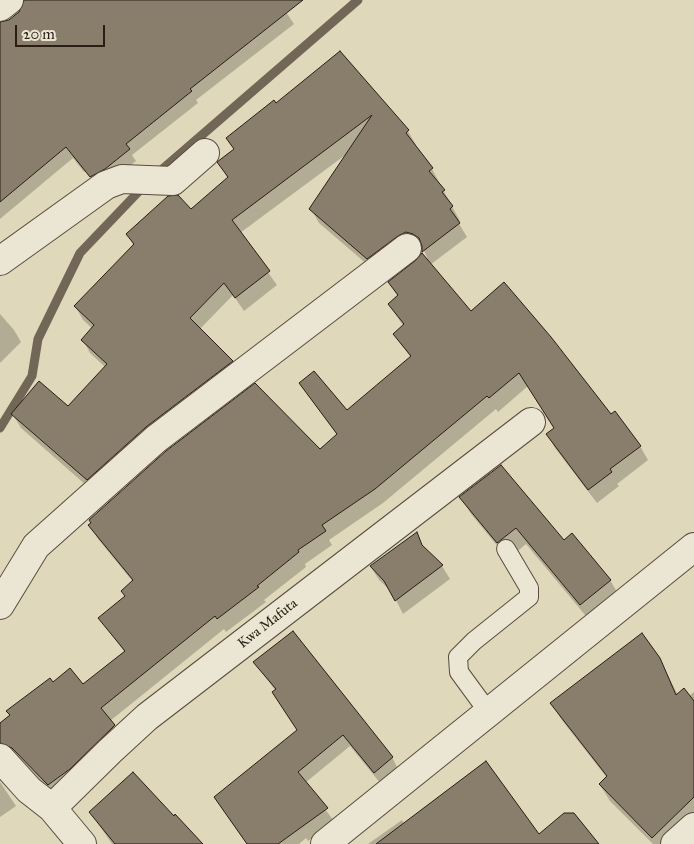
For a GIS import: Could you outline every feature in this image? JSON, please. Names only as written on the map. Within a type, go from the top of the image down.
[{"type":"street","points":[[0,8],[9,0]]},
{"type":"street","points":[[0,261],[106,185],[122,179],[173,181],[206,153]]},
{"type":"street","points":[[0,605],[36,546],[156,439],[407,248]]},
{"type":"street","name":"Kwa Mafuta","points":[[52,808],[147,717],[531,422]]},
{"type":"street","points":[[325,844],[694,547]]},
{"type":"street","points":[[0,758],[29,790],[52,808],[82,844]]},
{"type":"street","points":[[675,844],[694,827]]},
{"type":"lane","points":[[488,713],[458,672],[458,657],[529,597],[529,588],[506,550]]},
{"type":"building","points":[[24,0],[303,0],[190,89],[192,91],[126,144],[130,149],[105,169],[90,177],[66,147],[0,202],[0,22],[9,20],[19,12]]},
{"type":"building","points":[[340,51],[409,130],[406,133],[433,168],[429,171],[445,190],[442,192],[453,206],[450,209],[460,223],[422,252],[419,238],[406,232],[367,259],[309,209],[372,115],[232,220],[270,271],[235,298],[224,283],[190,318],[233,361],[146,427],[87,480],[11,414],[39,381],[68,406],[107,364],[81,340],[94,325],[74,306],[134,244],[126,234],[168,196],[178,195],[191,209],[228,177],[217,162],[234,149],[226,138],[274,100],[276,103]]},
{"type":"building","points":[[422,253],[471,311],[504,282],[551,337],[611,414],[615,411],[641,446],[610,469],[612,472],[588,490],[546,434],[554,428],[519,373],[489,398],[487,396],[375,489],[322,525],[326,531],[298,550],[299,552],[257,586],[259,587],[217,619],[215,616],[101,708],[115,725],[70,769],[48,785],[12,748],[0,743],[0,723],[10,715],[6,711],[50,678],[53,682],[70,668],[83,684],[125,651],[98,618],[125,596],[121,591],[133,580],[88,525],[91,523],[89,520],[166,451],[255,383],[320,449],[337,434],[299,383],[314,371],[347,410],[411,356],[393,334],[404,324],[388,304],[398,295],[388,282]]},
{"type":"building","points":[[501,465],[564,540],[572,533],[611,580],[580,605],[516,528],[497,543],[459,497]]},
{"type":"building","points":[[417,532],[422,545],[443,565],[395,601],[384,581],[370,566]]},
{"type":"building","points":[[293,631],[393,757],[374,773],[343,735],[298,772],[328,808],[278,844],[247,844],[214,797],[297,730],[272,692],[276,689],[253,662]]},
{"type":"building","points":[[642,633],[660,658],[676,695],[684,688],[694,701],[694,797],[652,838],[599,784],[607,776],[550,703]]},
{"type":"building","points":[[486,761],[539,834],[564,813],[574,813],[599,844],[376,844]]},
{"type":"building","points":[[133,772],[203,844],[115,844],[89,812]]},
{"type":"waterway","points":[[158,173],[358,0]]},
{"type":"waterway","points":[[0,428],[32,376],[38,339],[80,253],[144,186]]}]
